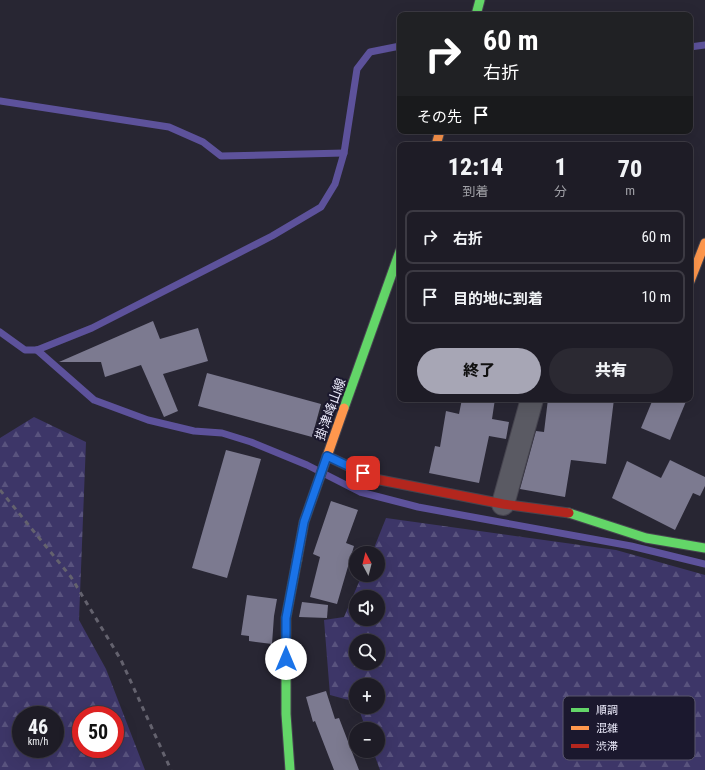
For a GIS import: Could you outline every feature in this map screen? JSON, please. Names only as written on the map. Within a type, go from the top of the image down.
[{"type":"main road","points":[[477,12],[480,0]]},
{"type":"main road","points":[[693,273],[705,243]]},
{"type":"main road","name":"掛津峰山線","points":[[290,770],[286,714],[286,618],[304,522],[318,480],[397,272]]},
{"type":"main road","points":[[326,459],[375,479],[502,504],[573,513],[646,538],[705,548]]},
{"type":"street","points":[[502,504],[531,402]]},
{"type":"green space","points":[[34,417],[86,442],[79,620],[106,669],[120,706],[72,706],[72,758],[124,758],[124,716],[145,770],[0,770],[0,438]]},
{"type":"green space","points":[[386,518],[616,550],[705,575],[705,770],[380,770],[376,758],[385,758],[385,722],[363,722],[361,714],[385,714],[385,678],[349,678],[349,700],[330,695],[324,620],[344,617],[349,605],[349,626],[385,626],[385,590],[356,590],[359,582],[385,582],[385,546],[375,546]]},
{"type":"building","points":[[153,321],[160,339],[198,328],[208,361],[163,374],[178,411],[164,417],[141,365],[105,377],[101,362],[59,362]]},
{"type":"building","points":[[207,373],[321,404],[312,437],[198,406]]},
{"type":"building","points":[[461,402],[495,402],[492,419],[509,422],[506,439],[489,436],[479,483],[429,473],[435,446],[440,447],[446,411],[459,414]]},
{"type":"building","points":[[548,402],[614,402],[606,464],[571,460],[565,497],[520,489],[536,431],[544,432]]},
{"type":"building","points":[[652,402],[686,402],[670,440],[641,428]]},
{"type":"building","points":[[226,450],[261,459],[227,578],[192,568]]},
{"type":"building","points":[[670,460],[705,477],[705,486],[700,496],[693,493],[675,530],[612,498],[627,461],[661,478]]},
{"type":"building","points":[[331,501],[358,510],[346,543],[354,546],[349,546],[349,563],[337,604],[310,597],[320,557],[313,554]]},
{"type":"building","points":[[247,595],[277,599],[272,644],[249,641],[249,636],[241,635]]},
{"type":"building","points":[[302,602],[328,605],[327,618],[299,617]]},
{"type":"building","points":[[326,691],[335,719],[339,718],[349,744],[349,758],[354,758],[359,770],[334,770],[315,721],[313,722],[306,697]]},
{"type":"waterway","points":[[693,47],[705,45]]},
{"type":"waterway","points":[[0,332],[25,350],[37,350],[92,328],[272,236],[321,207],[335,184],[344,153],[357,69],[370,52],[397,47]]},
{"type":"waterway","points":[[0,101],[169,127],[203,142],[221,156],[344,153]]},
{"type":"waterway","points":[[37,350],[94,400],[148,420],[194,431],[222,433],[251,442],[307,465],[360,492],[418,507],[631,546],[705,564]]},
{"type":"railway","points":[[0,490],[71,577],[121,660],[171,770]]},
{"type":"traffic: fast","points":[[477,12],[480,0]]},
{"type":"traffic: fast","points":[[344,408],[397,259]]},
{"type":"traffic: fast","points":[[569,513],[646,538],[705,548]]},
{"type":"traffic: fast","points":[[290,770],[286,714],[286,618],[297,560]]},
{"type":"traffic: slow","points":[[437,142],[439,134]]},
{"type":"traffic: slow","points":[[693,273],[705,243]]},
{"type":"traffic: slow","points":[[297,560],[304,522],[344,408]]},
{"type":"traffic: jam","points":[[327,456],[375,479],[503,504],[569,513]]},
{"type":"route","points":[[286,659],[286,618],[304,522],[327,456],[363,473]]}]
